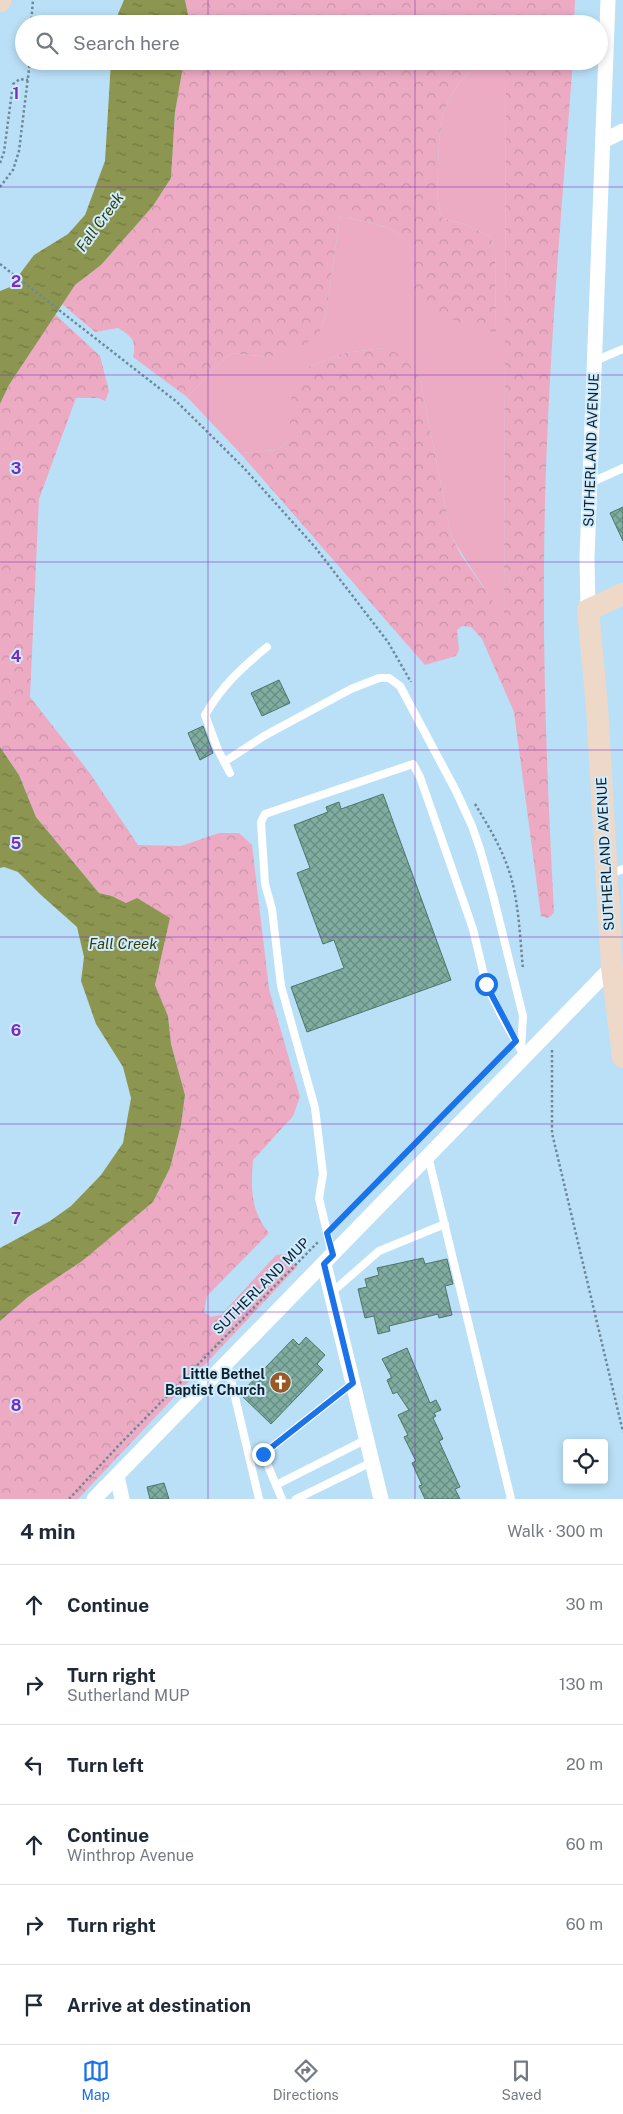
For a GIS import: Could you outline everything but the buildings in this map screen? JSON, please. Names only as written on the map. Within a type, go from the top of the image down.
[{"type":"main road","points":[[588,610],[623,594]]},
{"type":"main road","name":"SUTHERLAND AVENUE","points":[[588,610],[615,872],[612,967],[623,1057]]},
{"type":"street","name":"SUTHERLAND AVENUE","points":[[607,15],[608,0]]},
{"type":"street","name":"SUTHERLAND AVENUE","points":[[588,610],[587,558],[606,70]]},
{"type":"street","points":[[603,141],[623,131]]},
{"type":"street","points":[[94,1499],[428,1156],[523,1053],[612,967]]},
{"type":"street","points":[[328,1259],[331,1293],[381,1499]]},
{"type":"street","points":[[117,1476],[122,1499]]},
{"type":"lane","points":[[595,361],[623,349]]},
{"type":"lane","points":[[590,483],[623,468]]},
{"type":"lane","points":[[230,773],[205,715],[217,694],[244,666],[267,647]]},
{"type":"lane","points":[[224,762],[264,736],[351,690],[379,678],[389,678],[400,686],[456,791],[480,849],[522,1016],[523,1053]]},
{"type":"lane","points":[[328,1259],[327,1233],[319,1198],[323,1174],[315,1108],[281,986],[272,908],[265,884],[261,822],[265,814],[413,764],[420,777],[474,929],[486,984],[523,1053]]},
{"type":"lane","points":[[428,1156],[511,1499]]},
{"type":"lane","points":[[331,1293],[379,1251],[445,1224]]},
{"type":"lane","points":[[227,1363],[259,1499]]},
{"type":"lane","points":[[282,1499],[263,1454],[353,1383]]},
{"type":"lane","points":[[276,1485],[366,1439]]},
{"type":"lane","points":[[296,1499],[372,1462]]},
{"type":"path","points":[[32,15],[33,0]]},
{"type":"path","points":[[0,187],[13,170],[19,151],[29,70]]},
{"type":"path","points":[[0,163],[4,152],[13,84],[20,79],[28,80]]},
{"type":"path","points":[[0,264],[177,402],[198,421],[280,506],[356,600]]},
{"type":"path","name":"SUTHERLAND MUP","points":[[69,1499],[128,1436],[516,1041]]},
{"type":"path","points":[[552,1042],[552,1133],[623,1432]]},
{"type":"green space","points":[[185,0],[575,0],[574,15],[188,15]]},
{"type":"green space","points":[[182,70],[471,70],[451,96],[442,120],[438,166],[439,206],[443,219],[464,224],[491,237],[495,250],[496,333],[457,322],[437,314],[422,304],[416,294],[411,252],[404,238],[388,228],[340,216],[326,314],[320,331],[307,343],[295,349],[267,357],[232,353],[187,397],[133,357],[134,346],[132,339],[118,328],[95,332],[62,304],[75,285],[101,265],[153,206],[171,178],[175,112]]},
{"type":"green space","points":[[471,70],[506,70],[504,625],[486,590],[451,535],[420,379],[383,348],[344,353],[306,368],[289,441],[277,450],[240,453],[187,397],[232,353],[267,357],[320,331],[326,314],[340,216],[387,228],[403,237],[412,253],[414,286],[496,333],[495,250],[491,237],[464,224],[443,219],[439,206],[438,166],[442,120],[451,96]]},
{"type":"green space","points":[[506,70],[572,70],[554,314],[545,503],[545,696],[554,913],[548,918],[541,916],[514,712],[482,639],[471,627],[462,626],[457,630],[459,650],[456,656],[425,665],[240,453],[277,450],[289,441],[292,386],[306,368],[344,353],[383,348],[402,355],[420,379],[451,535],[461,555],[497,607],[504,623]]},
{"type":"green space","points":[[55,314],[100,356],[109,391],[105,401],[98,398],[76,398],[39,499],[30,697],[89,772],[138,845],[181,846],[219,833],[239,833],[252,845],[269,989],[300,1097],[293,1116],[253,1160],[253,1198],[258,1216],[269,1233],[207,1296],[204,1312],[211,1317],[221,1315],[276,1255],[285,1254],[292,1259],[297,1267],[78,1499],[0,1499],[0,1321],[28,1297],[153,1202],[170,1168],[181,1125],[185,1095],[171,1044],[168,1016],[155,985],[170,918],[99,893],[36,817],[19,775],[0,747],[0,404],[9,385]]},
{"type":"water","points":[[124,0],[185,0],[188,15],[118,15]]},
{"type":"water","name":"Fall Creek","points":[[110,70],[182,70],[175,112],[171,178],[153,206],[101,265],[75,285],[9,385],[0,404],[0,291],[10,287],[34,255],[68,234],[85,215],[105,161]]},
{"type":"water","name":"Fall Creek","points":[[0,747],[19,775],[36,817],[99,893],[112,896],[126,903],[137,898],[170,918],[155,985],[168,1016],[171,1044],[185,1095],[181,1125],[170,1168],[153,1202],[82,1261],[28,1297],[0,1321],[0,1248],[50,1221],[71,1206],[101,1175],[123,1143],[131,1098],[123,1067],[96,1024],[81,981],[84,957],[77,927],[18,872],[4,867],[0,868]]},
{"type":"place","name":"Little Bethel Baptist Church","points":[[281,1382]]},
{"type":"route","points":[[263,1454],[353,1383],[324,1264],[333,1255],[327,1233],[516,1041],[486,984]]}]
